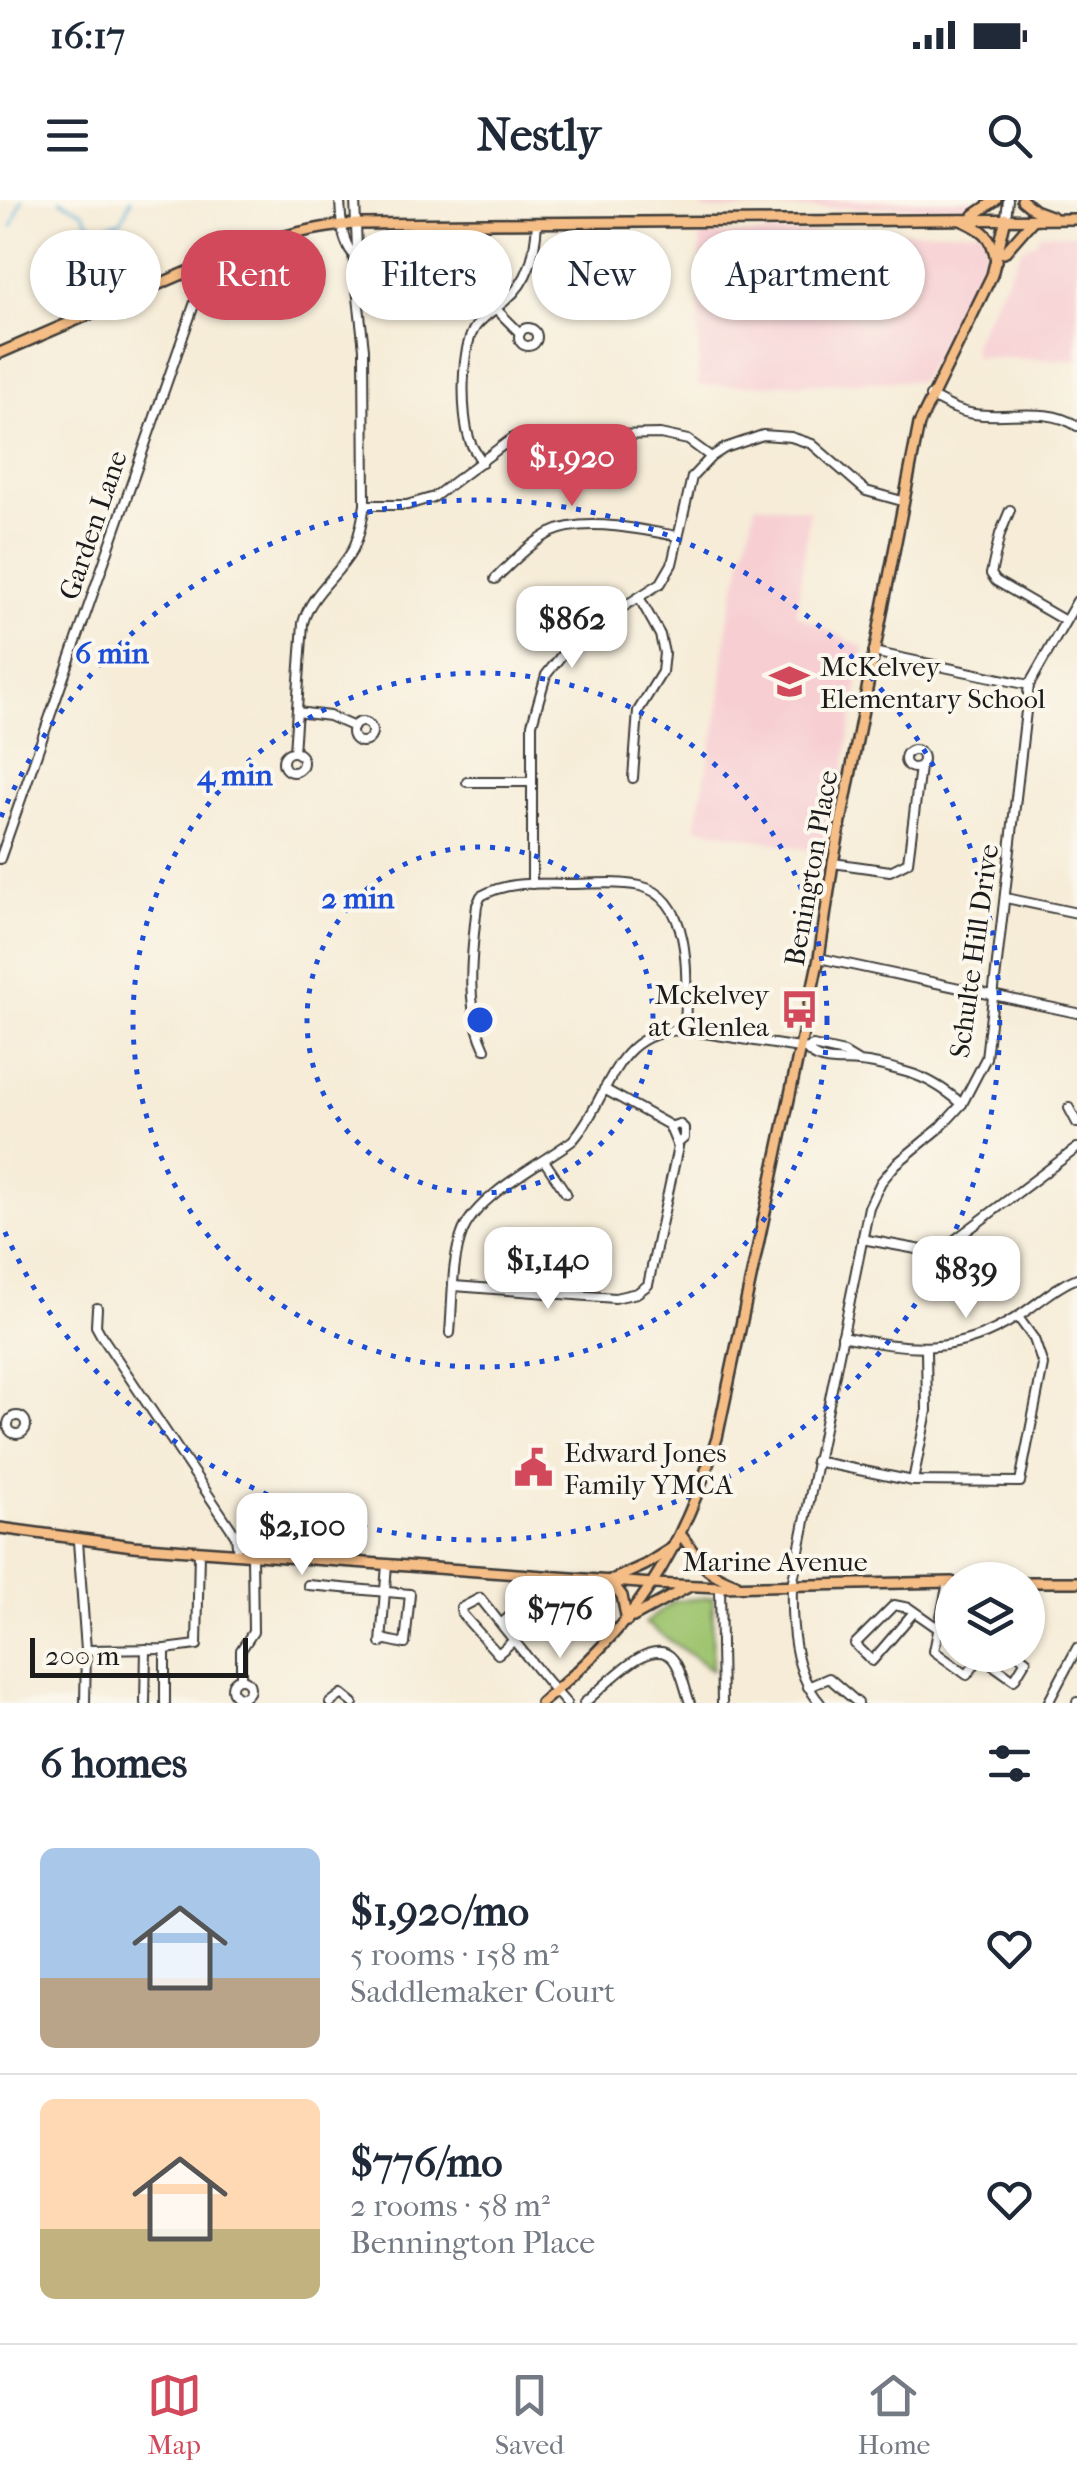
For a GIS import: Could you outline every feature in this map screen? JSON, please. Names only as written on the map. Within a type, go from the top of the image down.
[{"type":"main road","points":[[962,218],[996,200]]},
{"type":"main road","points":[[1022,200],[1034,210],[1061,219]]},
{"type":"main road","points":[[962,218],[990,237],[997,264]]},
{"type":"main road","name":"Benington Place","points":[[627,1621],[679,1540],[717,1438],[803,1048],[873,652],[919,424],[997,264],[1006,218]]},
{"type":"main road","points":[[997,264],[1018,233],[1036,218]]},
{"type":"main road","points":[[307,230],[357,224],[1077,220]]},
{"type":"main road","points":[[0,353],[181,274]]},
{"type":"main road","name":"Marine Avenue","points":[[0,1528],[78,1541],[653,1584],[720,1587],[935,1582]]},
{"type":"main road","points":[[627,1621],[622,1596],[610,1580],[645,1566],[679,1540],[713,1576],[741,1586]]},
{"type":"main road","points":[[1045,1582],[1077,1582]]},
{"type":"main road","points":[[540,1703],[595,1656],[627,1621],[691,1585]]},
{"type":"street","points":[[340,200],[346,242]]},
{"type":"street","points":[[356,200],[357,230]]},
{"type":"street","points":[[1006,218],[1008,200]]},
{"type":"street","points":[[512,296],[528,274],[536,246],[537,223]]},
{"type":"street","name":"Garden Lane","points":[[0,859],[189,320]]},
{"type":"street","points":[[294,752],[300,634],[305,614],[352,551],[365,505],[361,320]]},
{"type":"street","points":[[482,462],[470,441],[463,377],[465,352],[476,327],[484,320]]},
{"type":"street","points":[[508,320],[520,333]]},
{"type":"street","points":[[930,396],[962,412],[1048,415],[1077,426]]},
{"type":"street","points":[[365,505],[407,505],[434,497],[506,442],[536,434],[660,434],[688,440],[711,457]]},
{"type":"street","points":[[532,884],[532,724],[546,675],[576,636],[661,583],[672,564],[692,477],[711,457],[763,435],[791,437],[812,444],[866,492],[902,501]]},
{"type":"street","points":[[1010,510],[1000,534],[992,574],[996,581],[1064,622]]},
{"type":"street","points":[[495,579],[550,533],[566,528],[621,526],[677,536]]},
{"type":"street","points":[[632,778],[638,710],[662,672],[664,653],[660,635],[640,599]]},
{"type":"street","name":"Schulte Hill Drive","points":[[820,1703],[808,1687],[790,1627],[792,1584],[869,1207],[881,1182],[896,1164],[962,1104],[986,1058],[1029,684],[1077,602]]},
{"type":"street","points":[[873,652],[1029,684]]},
{"type":"street","points":[[297,712],[329,716],[354,727]]},
{"type":"street","points":[[834,863],[890,871],[908,862],[920,767]]},
{"type":"street","points":[[467,782],[530,782]]},
{"type":"street","points":[[484,1049],[474,1026],[472,1006],[477,904],[480,896],[496,887],[617,884],[644,887],[658,895],[670,906],[683,934],[687,971],[685,1030]]},
{"type":"street","points":[[1006,898],[1077,913]]},
{"type":"street","points":[[819,958],[1077,1013]]},
{"type":"street","points":[[450,1333],[456,1258],[470,1220],[490,1198],[544,1162],[583,1128],[622,1059],[642,1039],[667,1030],[685,1030],[829,1049],[859,1062],[908,1072],[935,1084],[962,1104]]},
{"type":"street","points":[[454,1286],[615,1298],[637,1293],[648,1285],[677,1144],[670,1127],[604,1089]]},
{"type":"street","points":[[1068,1108],[1077,1124]]},
{"type":"street","points":[[862,1239],[922,1250],[952,1242],[1077,1148]]},
{"type":"street","points":[[544,1162],[566,1194]]},
{"type":"street","points":[[842,1336],[903,1348],[962,1343],[1018,1317],[1053,1290],[1077,1278]]},
{"type":"street","points":[[97,1308],[100,1335],[236,1536],[238,1554]]},
{"type":"street","points":[[815,1461],[913,1481],[1020,1482],[1042,1365],[1034,1339],[1018,1317]]},
{"type":"street","points":[[913,1481],[927,1411],[926,1348]]},
{"type":"street","points":[[4,1410],[10,1418]]},
{"type":"street","points":[[78,1541],[86,1650],[85,1703]]},
{"type":"street","points":[[86,1650],[197,1645],[199,1551]]},
{"type":"street","points":[[241,1678],[242,1650],[252,1632],[252,1555]]},
{"type":"street","points":[[308,1585],[385,1591],[410,1594],[404,1644],[382,1641],[385,1591],[387,1564]]},
{"type":"street","points":[[720,1587],[722,1703]]},
{"type":"street","points":[[501,1624],[529,1600],[543,1602],[548,1612],[515,1641],[498,1654],[462,1614],[462,1608],[480,1598],[501,1624],[515,1641],[555,1691],[566,1703]]},
{"type":"street","points":[[914,1612],[872,1661],[855,1644],[894,1605],[914,1612],[935,1627]]},
{"type":"street","points":[[1048,1703],[1073,1666],[1077,1648]]},
{"type":"street","points":[[145,1703],[146,1649]]},
{"type":"street","points":[[165,1649],[166,1703]]},
{"type":"street","points":[[584,1703],[638,1657],[656,1650],[675,1661],[690,1703]]},
{"type":"street","points":[[808,1687],[829,1678],[858,1703]]},
{"type":"street","points":[[330,1703],[342,1694],[353,1703]]},
{"type":"shaded area","points":[[703,200],[990,200],[983,206],[703,210]]},
{"type":"shaded area","points":[[988,230],[986,258],[920,381],[698,386],[699,320],[925,320],[925,231]]},
{"type":"shaded area","points":[[1040,233],[1077,234],[1077,360],[974,357],[973,343],[1022,249],[1036,242]]},
{"type":"shaded area","name":"McKelvey Elementary School","points":[[756,504],[810,510],[796,614],[864,648],[830,854],[695,827],[718,716],[729,614]]},
{"type":"green space","points":[[713,1597],[712,1670],[645,1623],[674,1601]]},
{"type":"waterway","points":[[12,226],[22,200]]},
{"type":"waterway","points":[[60,200],[83,212],[89,223],[102,227],[121,221],[131,200]]},
{"type":"place","name":"McKelvey Elementary School","points":[[790,682]]},
{"type":"place","name":"Mckelvey at Glenlea","points":[[799,1010]]},
{"type":"place","name":"Edward Jones Family YMCA","points":[[534,1468]]}]
